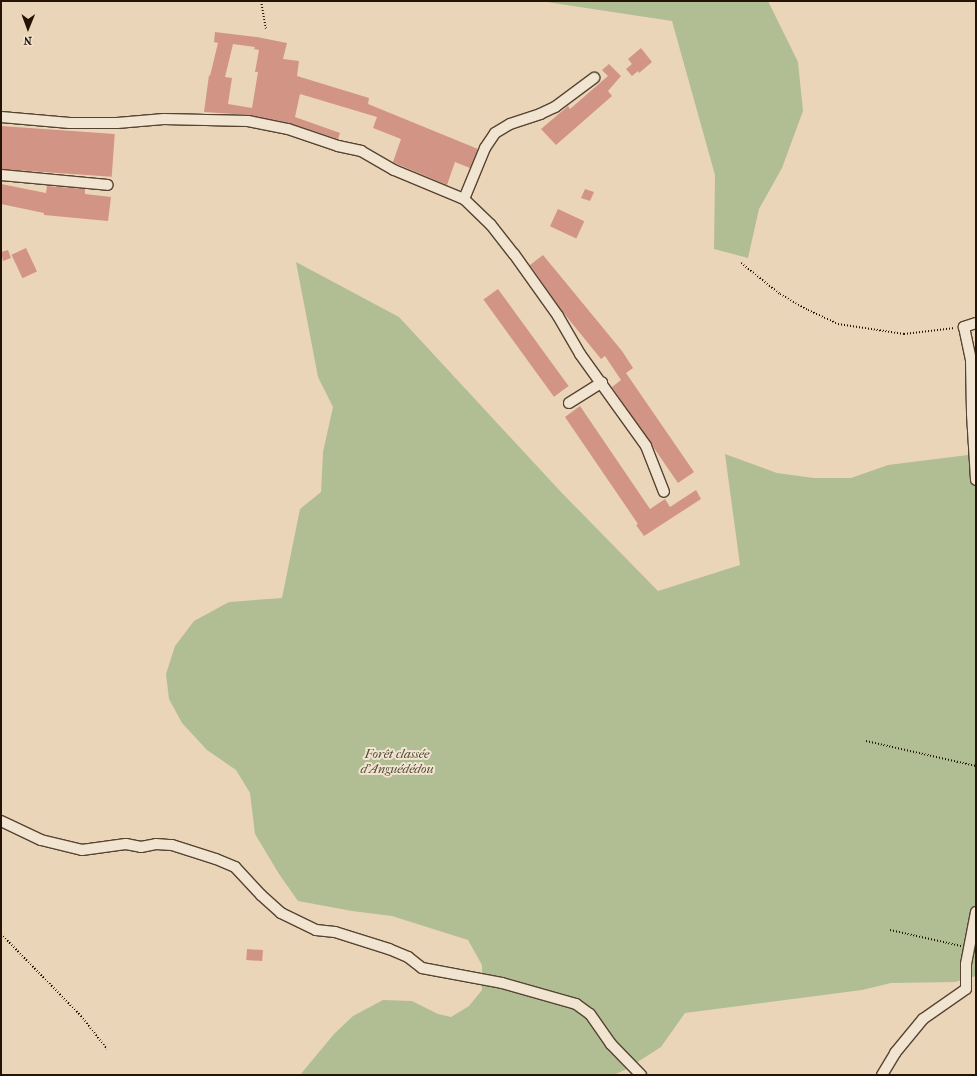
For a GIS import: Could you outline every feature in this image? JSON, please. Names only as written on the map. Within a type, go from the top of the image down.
[{"type":"street","points":[[464,198],[486,148],[495,133],[510,124],[540,114],[555,107],[594,78]]},
{"type":"street","points":[[1,117],[70,123],[117,123],[164,119],[248,121],[288,129],[338,146],[361,151],[394,170],[464,198],[490,225],[514,254],[558,316],[580,354],[602,382],[646,446],[664,492]]},
{"type":"street","points":[[1,176],[108,185]]},
{"type":"street","points":[[976,323],[964,327],[971,360],[972,414],[976,480]]},
{"type":"street","points":[[570,403],[602,382]]},
{"type":"street","points":[[1,821],[41,840],[82,850],[126,844],[141,848],[156,844],[172,845],[216,859],[235,867],[261,895],[281,913],[316,930],[335,932],[389,949],[408,957],[422,968],[502,983],[576,1004],[590,1014],[611,1044],[641,1075]]},
{"type":"street","points":[[882,1075],[896,1053],[922,1019],[966,989],[966,964],[976,912]]},
{"type":"path","points":[[261,1],[266,29]]},
{"type":"path","points":[[741,263],[780,294],[808,310],[838,324],[904,334],[964,327]]},
{"type":"path","points":[[866,741],[976,766]]},
{"type":"path","points":[[890,930],[969,947]]},
{"type":"path","points":[[1,934],[81,1016],[107,1049]]},
{"type":"green space","points":[[540,1],[768,1],[798,62],[803,111],[782,168],[759,209],[748,258],[714,249],[715,175],[672,21]]},
{"type":"green space","name":"Forêt classée d’Anguédédou","points":[[296,262],[399,317],[561,492],[658,591],[740,565],[725,454],[777,473],[814,478],[851,478],[888,465],[976,454],[976,976],[955,982],[891,983],[862,990],[685,1013],[661,1047],[625,1070],[613,1075],[300,1075],[334,1034],[353,1016],[383,1000],[412,1001],[438,1014],[451,1017],[469,1006],[482,990],[482,965],[468,940],[392,916],[352,911],[298,901],[279,874],[255,834],[250,793],[236,770],[207,750],[182,723],[169,699],[166,674],[175,646],[194,621],[229,602],[282,598],[300,509],[321,492],[323,452],[333,407],[318,377]]},
{"type":"building","points":[[215,32],[257,37],[287,43],[283,59],[299,61],[297,76],[369,98],[368,104],[478,149],[470,168],[455,162],[447,185],[397,164],[393,162],[401,139],[373,128],[377,117],[300,94],[295,117],[340,133],[338,139],[289,123],[249,115],[204,112],[209,75],[210,76],[218,43],[214,42]],"holes":[[[233,44],[255,47],[254,49],[259,50],[255,72],[258,72],[252,108],[228,104],[232,78],[225,77]]]},
{"type":"building","points":[[641,48],[652,62],[639,73],[638,71],[632,76],[626,69],[632,64],[628,59]]},
{"type":"building","points":[[609,64],[621,76],[608,91],[612,96],[556,145],[541,129],[568,106],[570,109],[608,76],[602,70]]},
{"type":"building","points":[[1,126],[115,134],[112,177],[1,169]]},
{"type":"building","points":[[1,184],[46,193],[47,186],[85,189],[85,194],[111,197],[108,221],[44,215],[44,213],[1,204]]},
{"type":"building","points":[[585,189],[594,192],[590,201],[581,198]]},
{"type":"building","points":[[558,209],[584,221],[576,238],[550,226]]},
{"type":"building","points":[[26,248],[37,272],[22,278],[11,255]]},
{"type":"building","points":[[8,250],[11,258],[3,261],[1,252]]},
{"type":"building","points":[[543,255],[622,351],[633,368],[626,373],[694,472],[678,483],[612,387],[621,380],[605,356],[601,359],[562,311],[530,265]]},
{"type":"building","points":[[498,289],[569,386],[554,397],[483,300]]},
{"type":"building","points":[[580,406],[650,509],[665,499],[670,507],[696,490],[701,499],[644,536],[636,525],[638,524],[565,417]]},
{"type":"building","points":[[247,949],[263,950],[262,961],[246,960]]}]
